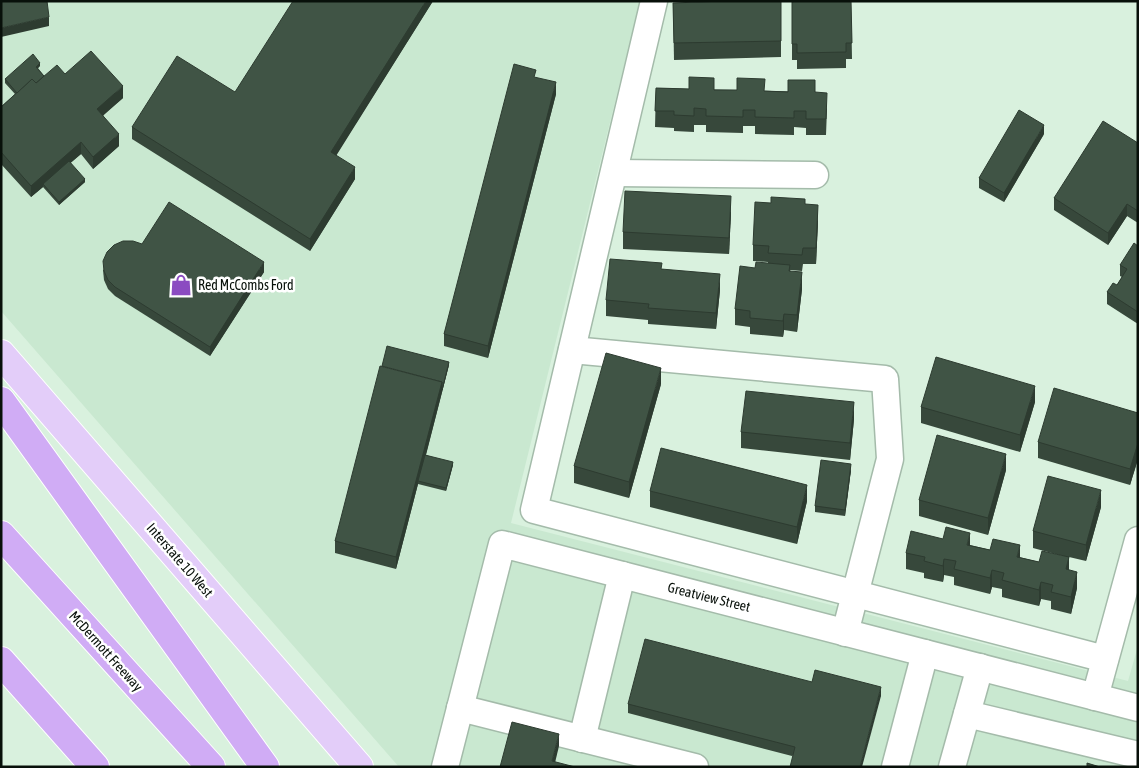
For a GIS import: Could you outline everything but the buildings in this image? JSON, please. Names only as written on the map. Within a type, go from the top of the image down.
[{"type":"highway","points":[[1,401],[265,767]]},
{"type":"highway","name":"McDermott Freeway","points":[[1,535],[211,767]]},
{"type":"highway","points":[[1,661],[95,767]]},
{"type":"main road","name":"Interstate 10 West","points":[[1,354],[358,767]]},
{"type":"street","points":[[654,1],[534,510],[1105,659]]},
{"type":"street","points":[[614,173],[816,175]]},
{"type":"street","points":[[572,350],[885,378],[890,459],[845,633]]},
{"type":"street","points":[[1095,697],[1138,540]]},
{"type":"street","name":"Greatview Street","points":[[445,767],[502,544],[1138,708]]},
{"type":"street","points":[[582,738],[622,575]]},
{"type":"street","points":[[895,767],[925,653]]},
{"type":"street","points":[[952,767],[980,668]]},
{"type":"street","points":[[460,708],[695,767]]},
{"type":"street","points":[[967,714],[1138,755]]},
{"type":"shaded area","points":[[1,1],[640,1],[511,523],[1128,681],[1138,646],[1138,767],[399,767],[1,311]]},
{"type":"place","name":"Red McCombs Ford","points":[[181,285]]}]
